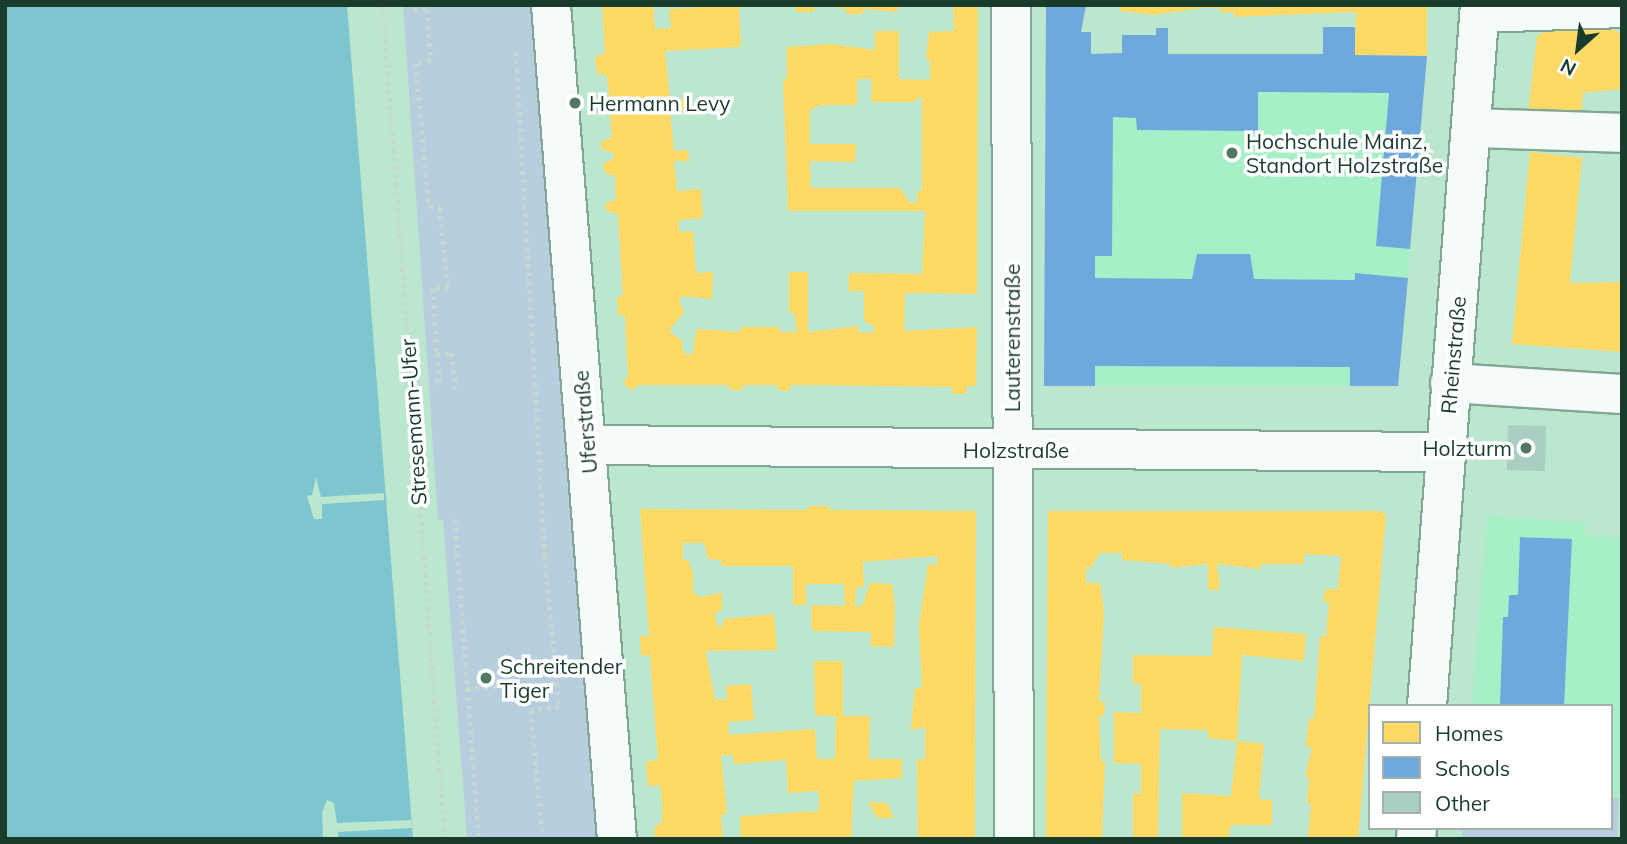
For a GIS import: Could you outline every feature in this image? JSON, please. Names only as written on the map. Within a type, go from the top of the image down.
[{"type":"street","name":"Uferstraße","points":[[551,5],[617,839]]},
{"type":"street","name":"Lauterenstraße","points":[[1011,5],[1014,839]]},
{"type":"street","points":[[1480,9],[1622,8]]},
{"type":"street","name":"Rheinstraße","points":[[1427,704],[1444,452],[1473,128],[1480,9]]},
{"type":"street","points":[[1473,128],[1622,133]]},
{"type":"street","points":[[1450,383],[1622,394]]},
{"type":"street","name":"Holzstraße","points":[[587,445],[1444,452]]},
{"type":"path","name":"Stresemann-Ufer","points":[[383,5],[445,839]]},
{"type":"path","points":[[410,383],[439,382],[432,288],[447,288],[440,207],[429,207],[416,63],[431,61],[427,9],[414,10],[414,5]]},
{"type":"path","points":[[516,46],[559,707],[531,710],[542,839]]},
{"type":"path","points":[[438,354],[453,353],[456,389]]},
{"type":"path","points":[[455,519],[479,839]]},
{"type":"path","points":[[467,688],[557,683]]},
{"type":"shaded area","points":[[403,5],[533,5],[599,839],[467,839],[443,520],[438,520]]},
{"type":"shaded area","name":"Hochschule Mainz, Standort Holzstraße","points":[[1046,53],[1427,56],[1398,386],[1044,386]]},
{"type":"shaded area","points":[[1487,516],[1586,523],[1585,535],[1622,537],[1619,798],[1613,798],[1613,704],[1472,704]]},
{"type":"shaded area","points":[[1613,798],[1619,798],[1617,839],[1462,839],[1463,830],[1613,830]]},
{"type":"water","points":[[5,5],[347,5],[413,839],[5,839]]},
{"type":"pier","points":[[316,477],[321,497],[384,493],[384,500],[322,504],[322,519],[314,519],[307,496],[312,495]]},
{"type":"pier","points":[[327,800],[334,803],[337,823],[411,820],[412,828],[338,832],[338,839],[323,839],[322,813]]},
{"type":"building: Homes","points":[[602,5],[653,5],[655,29],[671,28],[669,9],[739,5],[741,47],[665,51],[670,100],[684,99],[684,110],[670,111],[674,151],[688,150],[689,161],[674,161],[677,191],[701,189],[703,218],[679,220],[679,232],[693,231],[696,273],[713,272],[712,299],[683,296],[679,300],[684,312],[669,331],[681,340],[684,354],[693,354],[696,329],[741,332],[741,327],[779,327],[779,332],[797,332],[794,313],[789,313],[789,272],[808,272],[808,332],[858,326],[858,332],[873,333],[874,327],[864,321],[864,291],[848,291],[849,273],[922,274],[925,211],[788,211],[783,79],[787,79],[787,47],[831,44],[875,50],[875,31],[899,31],[899,79],[930,80],[930,60],[926,60],[929,32],[954,31],[953,5],[978,5],[977,294],[905,293],[904,331],[977,327],[976,386],[967,386],[966,394],[952,394],[952,387],[808,385],[790,385],[790,391],[777,390],[777,385],[743,385],[743,390],[729,390],[729,385],[638,385],[632,391],[623,383],[628,376],[625,316],[618,315],[617,298],[623,295],[618,214],[606,211],[605,204],[616,199],[615,175],[607,175],[602,164],[614,158],[613,153],[601,149],[601,142],[612,137],[610,113],[599,114],[598,98],[609,97],[607,76],[597,73],[595,57],[605,53]],"holes":[[[857,79],[872,79],[871,102],[914,102],[922,96],[922,191],[917,191],[917,203],[909,202],[900,188],[811,188],[810,161],[855,162],[856,144],[810,144],[810,110],[821,105],[857,105]]]},
{"type":"building: Homes","points":[[783,5],[814,5],[814,12],[796,12],[796,8]]},
{"type":"building: Homes","points":[[821,5],[900,5],[896,12],[863,9],[863,14],[846,14],[846,9]]},
{"type":"building: Homes","points":[[1120,5],[1427,5],[1427,56],[1355,55],[1356,12],[1234,17],[1234,12],[1220,12],[1220,8],[1202,8],[1153,15],[1120,11]]},
{"type":"building: Homes","points":[[1608,26],[1622,35],[1622,89],[1583,93],[1580,130],[1528,113],[1537,36],[1546,31]]},
{"type":"building: Homes","points":[[1530,152],[1582,158],[1570,283],[1622,282],[1622,352],[1512,344]]},
{"type":"building: Homes","points":[[808,506],[829,506],[829,510],[976,511],[975,839],[918,839],[917,759],[925,759],[925,727],[911,730],[915,688],[922,688],[919,626],[928,564],[937,565],[937,556],[863,562],[864,587],[856,587],[855,606],[862,606],[870,583],[892,584],[895,606],[894,647],[871,646],[871,632],[812,631],[811,605],[845,606],[844,584],[806,584],[806,605],[793,605],[793,566],[721,566],[721,560],[708,559],[704,543],[683,543],[683,560],[688,560],[693,573],[693,592],[700,597],[722,593],[722,611],[715,612],[717,626],[723,626],[724,619],[774,614],[777,650],[706,651],[715,700],[727,699],[726,686],[751,684],[754,720],[728,722],[729,735],[815,729],[817,759],[835,759],[836,716],[815,715],[814,661],[843,661],[843,716],[870,716],[869,759],[902,759],[902,778],[854,781],[851,839],[741,839],[740,816],[819,811],[819,791],[788,793],[786,760],[734,764],[733,755],[721,755],[727,814],[721,815],[723,839],[655,839],[654,827],[662,822],[662,802],[660,785],[648,786],[646,761],[658,760],[650,655],[641,656],[640,636],[649,636],[640,509],[808,510]]},
{"type":"building: Homes","points":[[1048,511],[1380,511],[1386,515],[1358,839],[1308,839],[1311,804],[1307,803],[1309,777],[1305,777],[1312,747],[1306,747],[1309,718],[1314,719],[1320,636],[1326,636],[1329,602],[1323,602],[1325,589],[1338,589],[1341,556],[1304,554],[1304,564],[1261,564],[1261,569],[1217,564],[1220,590],[1208,590],[1208,564],[1171,568],[1171,564],[1122,560],[1122,553],[1100,553],[1090,569],[1086,566],[1086,583],[1100,583],[1104,612],[1099,702],[1105,702],[1104,716],[1099,716],[1101,761],[1105,761],[1102,839],[1046,839]]},
{"type":"building: Homes","points":[[1214,627],[1306,634],[1304,661],[1242,655],[1237,741],[1208,738],[1208,730],[1160,729],[1158,839],[1133,839],[1133,793],[1141,793],[1141,764],[1114,763],[1114,712],[1141,713],[1141,684],[1133,684],[1133,655],[1212,656]]},
{"type":"building: Homes","points":[[1237,741],[1264,744],[1259,799],[1272,800],[1272,825],[1231,825],[1228,839],[1182,839],[1182,793],[1231,796]]},
{"type":"building: Homes","points":[[868,802],[887,803],[894,818],[877,818]]},
{"type":"building: Schools","points":[[1046,5],[1086,5],[1081,32],[1091,32],[1091,54],[1122,53],[1122,35],[1156,35],[1156,28],[1168,28],[1168,54],[1323,54],[1323,27],[1355,27],[1355,55],[1427,56],[1410,249],[1376,246],[1389,93],[1258,92],[1258,131],[1137,130],[1136,118],[1113,117],[1112,256],[1095,256],[1095,278],[1192,279],[1197,254],[1250,254],[1254,279],[1355,280],[1355,273],[1408,278],[1398,386],[1350,386],[1350,367],[1095,366],[1095,386],[1044,386]]},
{"type":"building: Schools","points":[[1520,537],[1572,539],[1564,704],[1500,704],[1503,617],[1508,617],[1509,595],[1518,595]]},
{"type":"building: Other","name":"Holzturm","points":[[1508,425],[1546,426],[1545,471],[1507,470]]},
{"type":"place","name":"Hermann Levy","points":[[575,103]]},
{"type":"place","name":"Hochschule Mainz, Standort Holzstraße","points":[[1232,153]]},
{"type":"place","name":"Holzturm","points":[[1526,448]]},
{"type":"place","name":"Schreitender Tiger","points":[[486,678]]}]
